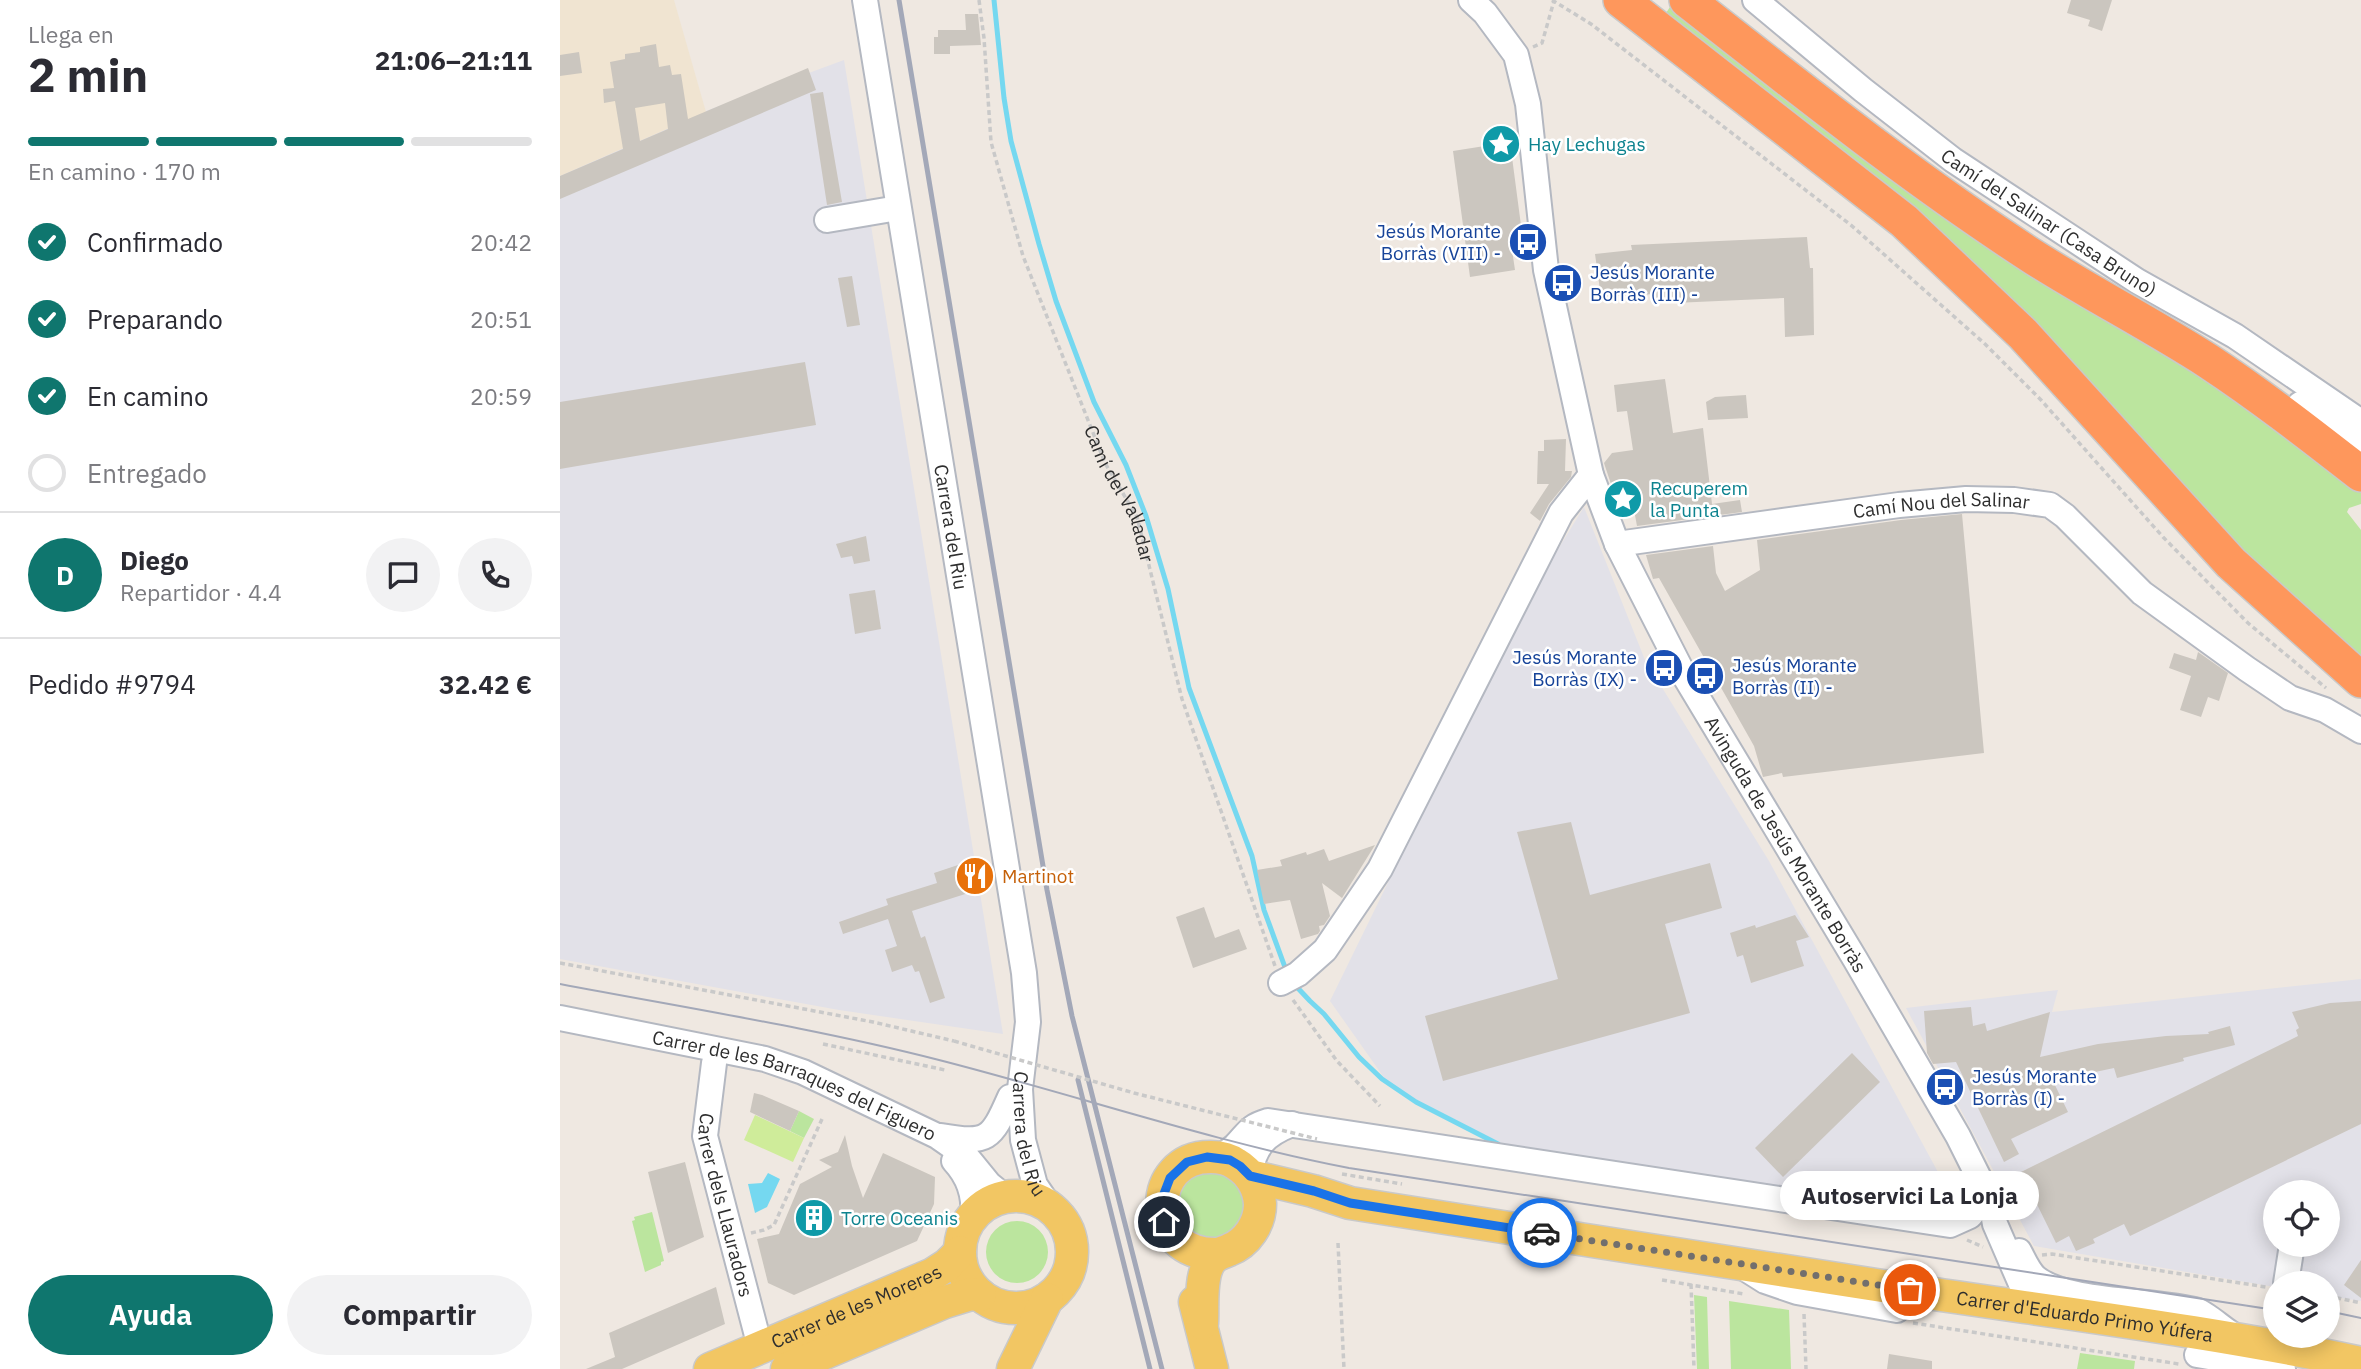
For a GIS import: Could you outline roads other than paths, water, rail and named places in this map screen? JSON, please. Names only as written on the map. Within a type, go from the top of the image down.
[{"type":"highway","points":[[1621,0],[1904,221],[2023,334],[2346,686]]},
{"type":"highway","points":[[1687,0],[1909,169],[2035,258],[2208,361],[2299,425],[2361,474]]},
{"type":"highway","points":[[2035,258],[2246,368],[2300,404],[2361,454]]},
{"type":"main road","points":[[1220,1157],[1240,1166],[1249,1176],[1259,1197],[1259,1215],[1256,1224],[1241,1244],[1217,1254],[1196,1252],[1177,1241],[1169,1232],[1162,1211],[1162,1199],[1170,1178],[1187,1162],[1220,1157]]},
{"type":"main road","name":"Carrer d'Eduardo Primo Yúfera","points":[[1249,1176],[1314,1191],[1350,1203],[2239,1339],[2279,1350],[2361,1363]]},
{"type":"main road","points":[[992,1301],[1024,1308],[1047,1299],[1058,1290],[1068,1274],[1073,1255],[1070,1236],[1062,1220],[1050,1208],[1034,1199],[1006,1197],[984,1207],[973,1216],[963,1235],[960,1252],[963,1270],[972,1287],[992,1301],[1010,1311],[1014,1329],[1011,1369]]},
{"type":"main road","name":"Carrer d'Eduardo Primo Yúfera","points":[[1256,1224],[1279,1208],[1350,1203]]},
{"type":"main road","points":[[1177,1241],[1202,1323],[1212,1369]]},
{"type":"main road","name":"Carrer de les Moreres","points":[[710,1369],[933,1274],[960,1252]]},
{"type":"main road","points":[[1202,1323],[1206,1268],[1217,1254]]},
{"type":"main road","name":"Carrer de les Moreres","points":[[787,1369],[945,1302],[971,1294],[992,1301]]},
{"type":"main road","points":[[1011,1369],[1047,1299]]},
{"type":"street","name":"Carrera del Riu","points":[[865,0],[1024,973],[1028,1022],[1020,1104],[1023,1140],[1035,1185],[1050,1208]]},
{"type":"street","name":"Avinguda de Jesús Morante Borràs","points":[[1471,0],[1485,13],[1516,55],[1528,104],[1546,270],[1591,475],[1617,544],[1684,676],[1958,1136],[1990,1199],[2003,1217],[2026,1266],[2036,1267]]},
{"type":"street","name":"Camí del Salinar (Casa Bruno)","points":[[1755,0],[1863,90],[1953,160],[2137,281],[2235,336],[2361,422]]},
{"type":"street","points":[[827,220],[898,208]]},
{"type":"street","points":[[2300,404],[2361,447]]},
{"type":"street","points":[[1281,983],[1298,974],[1325,950],[1380,869],[1560,513],[1591,475]]},
{"type":"street","name":"Camí Nou del Salinar","points":[[1617,544],[1899,505],[1966,499],[2014,500],[2050,505],[2065,516],[2142,593],[2290,698],[2325,710],[2361,731]]},
{"type":"street","name":"Carrer de les Barraques del Figuero","points":[[560,1018],[784,1065],[937,1136],[967,1157],[989,1185],[1006,1197]]},
{"type":"street","name":"Carrer de les Barraques del Figuero","points":[[560,1034],[784,1079],[950,1158],[970,1186],[973,1216]]},
{"type":"street","name":"Carrera del Riu","points":[[1006,1197],[1014,1168],[1010,1097],[1024,1056]]},
{"type":"street","name":"Carrer dels Llauradors","points":[[715,1063],[705,1136],[760,1347]]},
{"type":"street","points":[[937,1136],[962,1140],[982,1139],[997,1126],[1010,1097]]},
{"type":"street","points":[[1220,1157],[1234,1148],[1245,1132],[1268,1121],[1950,1225],[1970,1216],[1990,1199]]},
{"type":"street","points":[[1249,1176],[1255,1152],[1260,1144],[1276,1130],[1293,1124]]},
{"type":"street","name":"Avinguda de Jesús Morante Borràs","points":[[1990,1199],[1998,1232],[2021,1284],[2028,1297],[2040,1308]]},
{"type":"street","points":[[1730,1262],[1778,1287],[1901,1315]]},
{"type":"street","name":"Carrer d'Eduardo Primo Yúfera","points":[[2036,1267],[2050,1286],[2074,1293],[2200,1311],[2239,1339]]},
{"type":"street","points":[[2191,1360],[2279,1350]]},
{"type":"water","points":[[768,1173],[780,1179],[767,1207],[755,1213],[748,1184],[762,1183]]},
{"type":"waterway","points":[[994,0],[1011,141],[1056,301],[1094,402],[1126,465],[1146,516],[1168,589],[1189,688],[1252,856],[1264,910],[1286,970]]},
{"type":"waterway","points":[[1294,984],[1382,1079],[1416,1102],[1498,1144]]},
{"type":"tram line","points":[[560,984],[797,1028],[892,1049],[1246,1145],[1349,1168],[2263,1308]]},
{"type":"tram line","points":[[2340,1314],[2361,1318]]},
{"type":"railway","points":[[899,0],[1047,890],[1072,1016],[1162,1369]]},
{"type":"railway","points":[[1078,1080],[1150,1369]]},
{"type":"place","name":"Hay Lechugas","points":[[1501,144]]},
{"type":"place","name":"Jesús Morante Borràs (VIII) -","points":[[1528,242]]},
{"type":"place","name":"Jesús Morante Borràs (III) -","points":[[1563,283]]},
{"type":"place","name":"Recuperem la Punta","points":[[1623,499]]},
{"type":"place","name":"Jesús Morante Borràs (IX) -","points":[[1664,668]]},
{"type":"place","name":"Jesús Morante Borràs (II) -","points":[[1705,676]]},
{"type":"place","name":"Martinot","points":[[975,876]]},
{"type":"place","name":"Jesús Morante Borràs (I) -","points":[[1945,1087]]},
{"type":"place","name":"Torre Oceanis","points":[[814,1218]]},
{"type":"place","name":"Autoservici La Lonja","points":[[1910,1290]]}]
